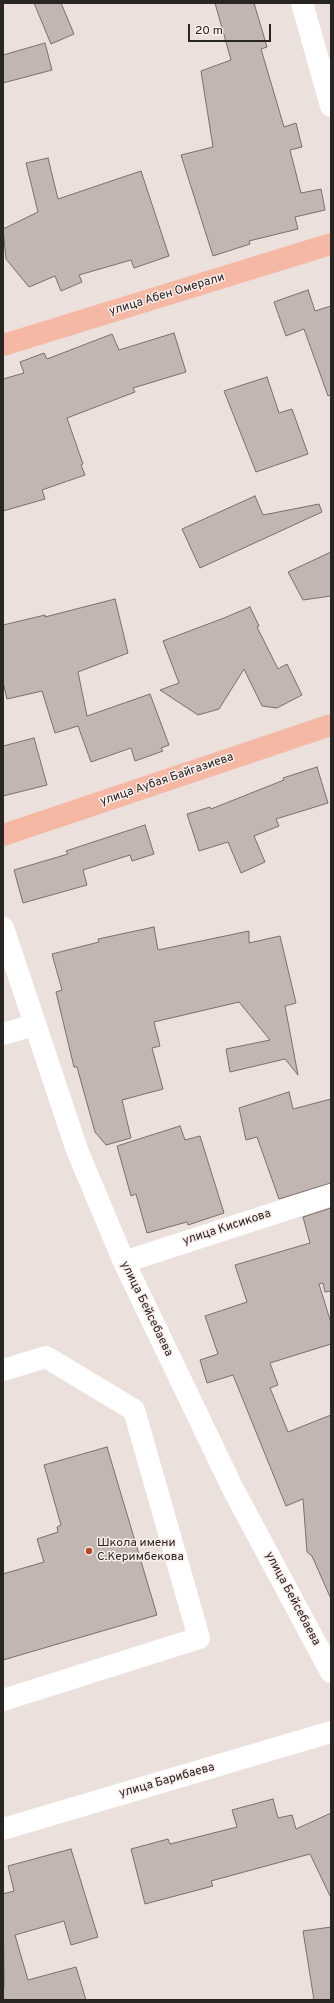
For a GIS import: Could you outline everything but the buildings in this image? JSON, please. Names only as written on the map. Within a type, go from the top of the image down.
[{"type":"main road","name":"улица Абен Омерали","points":[[3,345],[331,244]]},
{"type":"main road","name":"улица Аубая Байгазиева","points":[[3,835],[331,725]]},
{"type":"street","points":[[302,3],[331,106]]},
{"type":"street","name":"улица Бейсебаева","points":[[3,928],[9,964],[34,1025],[77,1150],[124,1262],[234,1492],[331,1672]]},
{"type":"street","points":[[3,1034],[34,1025]]},
{"type":"street","name":"улица Кисикова","points":[[124,1262],[331,1194]]},
{"type":"street","points":[[3,1370],[46,1357],[134,1410],[198,1638],[3,1700]]},
{"type":"street","name":"улица Барибаева","points":[[3,1829],[331,1732]]},
{"type":"place","name":"Школа имени С.Керимбекова","points":[[89,1551]]}]
